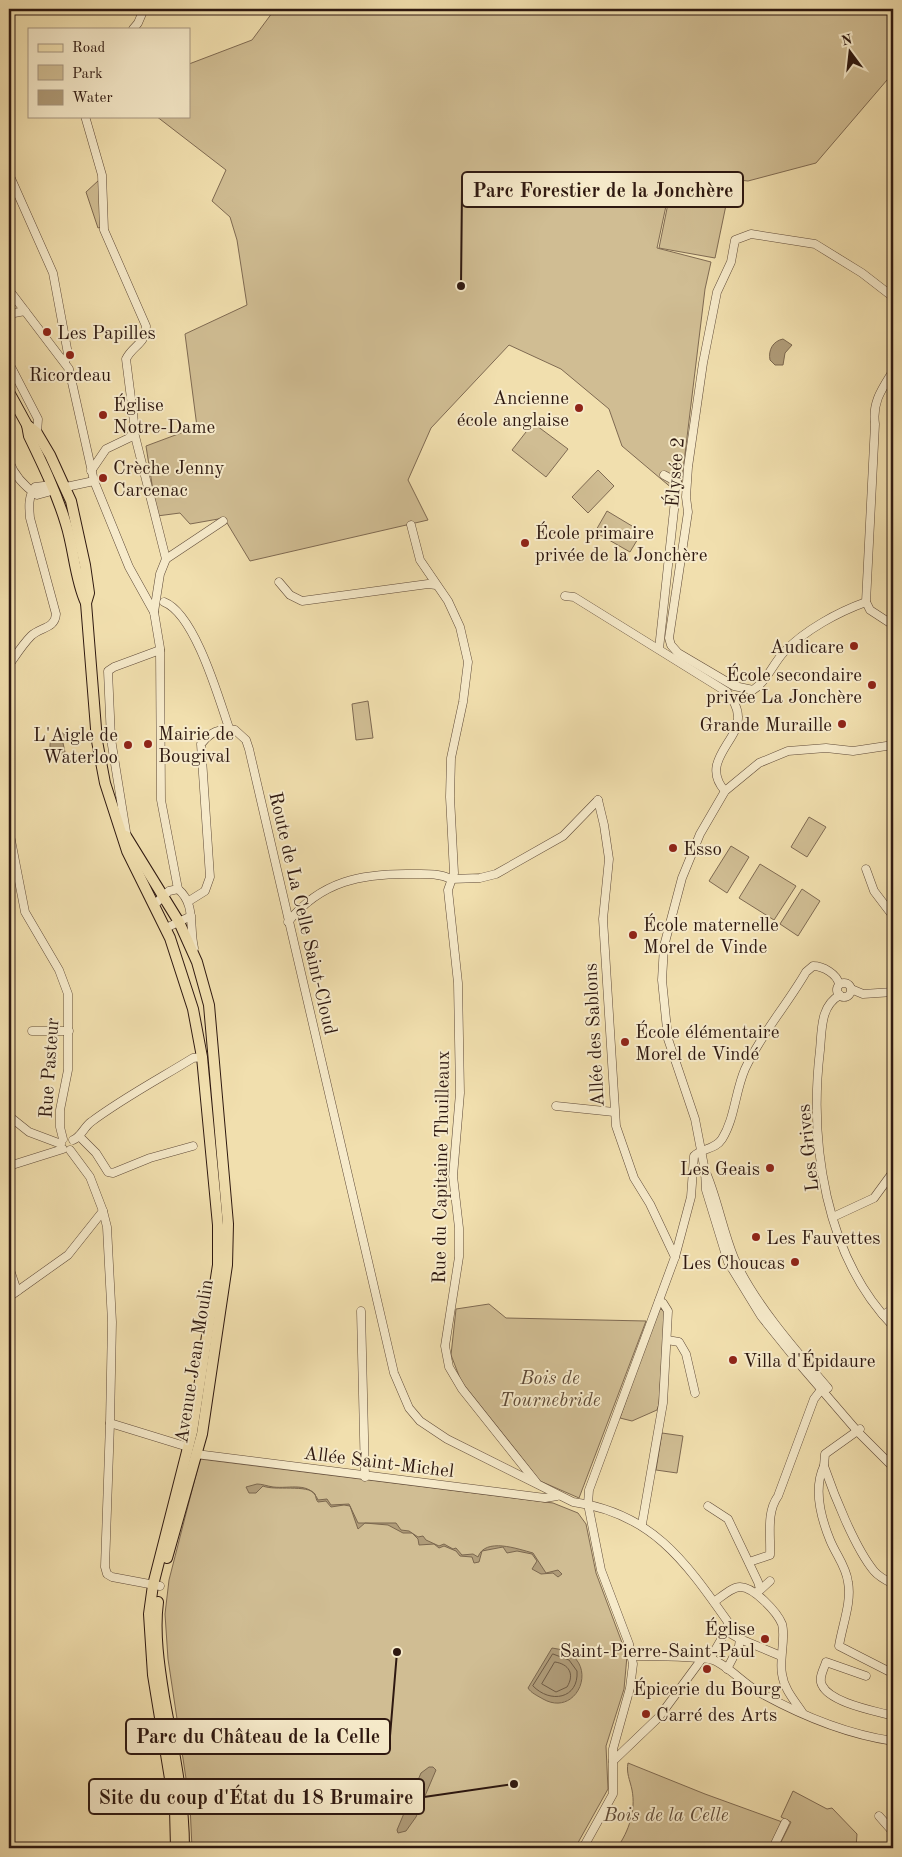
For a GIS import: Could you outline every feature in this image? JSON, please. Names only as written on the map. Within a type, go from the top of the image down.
[{"type":"main road","points":[[9,392],[27,425],[29,436],[52,485],[66,524],[82,594],[86,603],[97,741],[102,774],[120,826]]},
{"type":"main road","points":[[27,425],[37,434],[66,487],[77,523],[85,565],[89,593],[86,603]]},
{"type":"main road","points":[[52,485],[66,487]]},
{"type":"main road","name":"Avenue Jean Moulin","points":[[120,826],[157,884],[166,894],[197,962],[208,1006],[228,1224],[224,1284],[202,1434],[192,1450]]},
{"type":"main road","name":"Avenue Jean Moulin","points":[[120,826],[128,851],[166,928],[194,1009],[202,1057],[217,1217],[218,1265],[192,1450],[157,1585],[149,1638],[153,1675],[175,1810],[176,1848]]},
{"type":"main road","name":"Avenue Jean Moulin","points":[[157,1585],[156,1613],[160,1674],[183,1808],[184,1848]]},
{"type":"street","points":[[134,28],[144,9]]},
{"type":"street","points":[[86,118],[102,175],[105,233],[146,326],[142,344],[126,358],[136,426],[134,432],[129,438],[106,449],[91,471]]},
{"type":"street","points":[[9,174],[53,273],[68,354],[65,362]]},
{"type":"street","name":"Élysée 2","points":[[866,602],[838,615],[798,639],[783,653],[764,683],[753,690],[734,686],[678,653],[671,645],[669,638],[688,512],[688,467],[703,363],[716,292],[731,258],[735,240],[751,234],[815,244],[855,268],[893,297]]},
{"type":"street","points":[[9,290],[69,369],[94,481],[130,567],[154,612]]},
{"type":"street","points":[[9,314],[25,311]]},
{"type":"street","points":[[9,363],[38,419],[37,434]]},
{"type":"street","points":[[893,371],[876,400],[874,414],[866,602],[870,610],[893,626]]},
{"type":"street","points":[[134,432],[166,559]]},
{"type":"street","points":[[9,461],[15,475],[32,492]]},
{"type":"street","points":[[659,649],[676,482],[664,475]]},
{"type":"street","points":[[66,487],[94,481]]},
{"type":"street","points":[[9,664],[32,634],[50,626],[56,620],[53,598],[30,518],[29,504],[35,487],[52,485]]},
{"type":"street","points":[[197,962],[191,936],[189,901],[178,889],[160,792],[160,650],[154,612],[160,574],[166,559],[224,520]]},
{"type":"street","name":"Rue du Capitaine Thuilleaux","points":[[411,525],[420,560],[448,601],[460,627],[468,662],[463,702],[451,758],[454,873],[450,878],[448,890],[457,961],[460,1093],[453,1176],[459,1228],[459,1257],[445,1346],[454,1377],[462,1389],[539,1485]]},
{"type":"street","points":[[279,582],[290,595],[302,601],[428,584],[436,585]]},
{"type":"street","points":[[565,596],[574,597],[727,692],[734,703],[738,717],[733,734],[719,755],[717,767],[720,785],[725,791]]},
{"type":"street","points":[[164,602],[174,608],[195,638],[209,670],[229,728],[213,733],[201,744],[210,877],[205,891],[189,901]]},
{"type":"street","points":[[127,838],[120,784],[111,739],[108,671],[160,650]]},
{"type":"street","name":"Route de La Celle Saint-Cloud","points":[[229,728],[241,734],[249,750],[288,922],[400,1389],[409,1408],[420,1421],[447,1439],[539,1485]]},
{"type":"street","points":[[893,745],[853,751],[815,748],[788,751],[759,763],[725,791],[700,834],[682,878],[674,904],[662,959],[663,1000],[667,1033],[695,1120],[702,1151],[709,1204],[728,1262],[761,1316],[893,1467]]},
{"type":"street","points":[[102,774],[120,784]]},
{"type":"street","name":"Allée des Sablons","points":[[450,878],[480,878],[496,874],[563,836],[598,800],[604,825],[608,859],[603,919],[614,1112],[620,1141],[634,1178],[650,1204],[675,1257]]},
{"type":"street","name":"Rue Pasteur","points":[[9,830],[25,912],[59,970],[68,994],[68,1070],[60,1110],[60,1127],[65,1146]]},
{"type":"street","points":[[866,869],[874,891],[893,916]]},
{"type":"street","points":[[288,922],[314,897],[330,888],[359,877],[379,874],[418,874],[450,878]]},
{"type":"street","points":[[155,904],[166,894],[178,889]]},
{"type":"street","points":[[166,928],[191,916]]},
{"type":"street","points":[[893,962],[893,984]]},
{"type":"street","points":[[583,1848],[613,1794],[615,1737],[630,1688],[633,1656],[602,1570],[588,1504],[589,1490],[675,1257],[692,1198],[693,1158],[695,1154],[710,1149],[722,1140],[730,1123],[734,1098],[746,1068],[806,972],[813,966],[836,976],[839,984],[837,989],[840,995],[847,996],[851,989]]},
{"type":"street","points":[[839,984],[846,983],[851,989],[863,994],[893,992]]},
{"type":"street","name":"Les Grives","points":[[840,995],[831,1002],[825,1013],[817,1075],[817,1116],[822,1171],[840,1241],[868,1296],[893,1326]]},
{"type":"street","points":[[32,1030],[69,1031]]},
{"type":"street","points":[[9,1166],[65,1146],[74,1146],[76,1138],[86,1126],[103,1114],[193,1058],[202,1057]]},
{"type":"street","points":[[556,1106],[614,1112]]},
{"type":"street","points":[[9,1116],[29,1132],[65,1146],[90,1177],[103,1211],[109,1246],[112,1322],[105,1567],[107,1574],[112,1577],[157,1585]]},
{"type":"street","points":[[76,1138],[96,1153],[108,1172],[113,1173],[150,1158],[193,1146]]},
{"type":"street","points":[[833,1217],[874,1198],[893,1172]]},
{"type":"street","points":[[9,1297],[68,1255],[103,1211]]},
{"type":"street","points":[[9,1267],[17,1290]]},
{"type":"street","points":[[642,1524],[661,1413],[668,1340],[668,1312],[663,1303],[659,1301]]},
{"type":"street","points":[[883,1315],[893,1309]]},
{"type":"street","points":[[361,1311],[365,1477]]},
{"type":"street","points":[[668,1340],[679,1342],[686,1354],[695,1393]]},
{"type":"street","points":[[750,1562],[770,1555],[770,1519],[773,1504],[778,1496],[814,1399],[823,1387]]},
{"type":"street","name":"Allée Saint-Michel","points":[[110,1423],[192,1450],[365,1477],[545,1498],[557,1496]]},
{"type":"street","points":[[859,1430],[893,1460]]},
{"type":"street","points":[[859,1430],[825,1454],[818,1492],[830,1541],[842,1562],[849,1584],[849,1596],[839,1646],[890,1672]]},
{"type":"street","points":[[824,1466],[856,1541],[876,1573],[893,1584]]},
{"type":"street","points":[[539,1485],[557,1496],[573,1502],[588,1504],[642,1524],[673,1550],[687,1565],[728,1622],[726,1630],[706,1659],[658,1717],[613,1761]]},
{"type":"street","points":[[708,1506],[728,1519],[750,1562],[760,1586],[758,1591]]},
{"type":"street","points":[[758,1591],[770,1581]]},
{"type":"street","points":[[714,1602],[736,1588],[758,1591],[782,1624],[781,1656],[784,1685],[802,1712]]},
{"type":"street","points":[[726,1630],[740,1639],[781,1656]]},
{"type":"street","points":[[727,1669],[739,1646],[740,1639]]},
{"type":"street","points":[[633,1656],[706,1659],[727,1669],[755,1690],[802,1712],[851,1731],[893,1741]]},
{"type":"street","points":[[866,1676],[826,1662],[820,1678],[826,1690],[848,1704],[893,1716]]},
{"type":"street","points":[[879,1816],[893,1832]]},
{"type":"street","points":[[773,1848],[785,1823]]},
{"type":"green space","points":[[275,9],[893,9],[893,73],[816,163],[748,181],[673,173],[657,248],[711,262],[705,289],[680,495],[622,446],[609,409],[561,369],[509,345],[431,428],[408,480],[428,520],[250,561],[224,518],[190,524],[180,513],[157,516],[146,446],[197,427],[185,334],[247,305],[237,240],[230,217],[212,201],[226,170],[159,118],[190,118],[190,64],[252,40]]},
{"type":"green space","points":[[674,174],[731,181],[715,258],[659,248]]},
{"type":"green space","points":[[99,180],[101,227],[98,228],[86,192]]},
{"type":"green space","points":[[533,423],[568,449],[546,477],[512,450]]},
{"type":"green space","points":[[598,470],[614,486],[588,513],[572,497]]},
{"type":"green space","points":[[607,511],[642,532],[630,552],[595,532]]},
{"type":"green space","points":[[368,701],[373,738],[356,740],[352,704]]},
{"type":"green space","points":[[809,817],[826,827],[807,857],[791,847]]},
{"type":"green space","points":[[731,846],[749,857],[727,893],[709,881]]},
{"type":"green space","points":[[760,864],[796,886],[774,920],[739,898]]},
{"type":"green space","points":[[802,889],[820,901],[798,936],[780,924]]},
{"type":"green space","name":"Bois de Tournebride","points":[[489,1304],[506,1318],[646,1321],[579,1498],[540,1481],[461,1381],[451,1355],[456,1309]]},
{"type":"green space","points":[[658,1308],[665,1311],[659,1404],[657,1410],[632,1421],[620,1418]]},
{"type":"green space","points":[[662,1433],[683,1436],[677,1473],[656,1470]]},
{"type":"green space","points":[[200,1459],[553,1503],[578,1513],[586,1524],[596,1573],[627,1656],[624,1689],[606,1746],[608,1789],[575,1848],[192,1848],[190,1805],[168,1659],[165,1614],[169,1580]]},
{"type":"green space","name":"Bois de la Celle","points":[[628,1763],[785,1823],[773,1848],[617,1848],[625,1835],[632,1813],[633,1798]]},
{"type":"green space","points":[[793,1791],[827,1809],[832,1808],[857,1834],[856,1848],[778,1848],[791,1822],[781,1817]]},
{"type":"water","points":[[783,339],[792,345],[785,353],[783,365],[775,365],[770,360],[771,349],[776,342]]},
{"type":"water","points":[[61,732],[68,737],[63,743],[65,752],[57,757],[51,752],[50,745],[54,736]]},
{"type":"water","points":[[257,1484],[273,1487],[299,1487],[311,1491],[298,1488],[275,1488],[263,1486],[256,1493],[249,1493],[246,1487]]},
{"type":"water","points":[[316,1496],[318,1500],[327,1499],[331,1505],[349,1504],[350,1506],[331,1507],[326,1501],[318,1502]]},
{"type":"water","points":[[350,1506],[358,1523],[365,1523],[358,1529]]},
{"type":"water","points":[[365,1523],[396,1523],[401,1530],[412,1533],[403,1533],[388,1525]]},
{"type":"water","points":[[412,1533],[418,1537],[423,1536],[426,1540],[439,1546],[444,1544],[453,1549],[456,1548],[462,1555],[473,1554],[478,1557],[482,1551],[479,1562],[474,1563],[472,1557],[460,1556],[456,1551],[444,1546],[439,1548],[434,1544],[419,1545],[418,1539]]},
{"type":"water","points":[[502,1546],[533,1553],[546,1573],[558,1570],[562,1574],[558,1577],[553,1573],[541,1574],[532,1569],[537,1561],[532,1554],[517,1551],[507,1553],[503,1547],[482,1551],[487,1547]]},
{"type":"water","points":[[552,1648],[568,1653],[578,1661],[582,1672],[581,1684],[576,1694],[567,1701],[556,1703],[543,1699],[528,1688]]},
{"type":"water","points":[[429,1767],[433,1767],[436,1770],[416,1817],[406,1831],[398,1833],[397,1830],[421,1773]]},
{"type":"place","name":"Parc Forestier de la Jonchère","points":[[461,286]]},
{"type":"place","name":"Les Papilles","points":[[47,332]]},
{"type":"place","name":"Ricordeau","points":[[70,355]]},
{"type":"place","name":"Ancienne école anglaise","points":[[579,408]]},
{"type":"place","name":"Église Notre-Dame","points":[[103,415]]},
{"type":"place","name":"Crèche Jenny Carcenac","points":[[103,478]]},
{"type":"place","name":"École primaire privée de la Jonchère","points":[[525,543]]},
{"type":"place","name":"Audicare","points":[[854,646]]},
{"type":"place","name":"École secondaire privée La Jonchère","points":[[872,685]]},
{"type":"place","name":"Grande Muraille","points":[[842,724]]},
{"type":"place","name":"Mairie de Bougival","points":[[148,744]]},
{"type":"place","name":"L'Aigle de Waterloo","points":[[128,745]]},
{"type":"place","name":"Esso","points":[[673,848]]},
{"type":"place","name":"École maternelle Morel de Vinde","points":[[633,935]]},
{"type":"place","name":"École élémentaire Morel de Vindé","points":[[625,1042]]},
{"type":"place","name":"Les Geais","points":[[770,1168]]},
{"type":"place","name":"Les Fauvettes","points":[[756,1237]]},
{"type":"place","name":"Les Choucas","points":[[795,1262]]},
{"type":"place","name":"Villa d'Épidaure","points":[[733,1360]]},
{"type":"place","name":"Église Saint-Pierre-Saint-Paul","points":[[765,1639]]},
{"type":"place","name":"Parc du Château de la Celle","points":[[397,1652]]},
{"type":"place","name":"Épicerie du Bourg","points":[[707,1669]]},
{"type":"place","name":"Carré des Arts","points":[[646,1714]]},
{"type":"place","name":"Site du coup d'État du 18 Brumaire","points":[[514,1784]]}]
